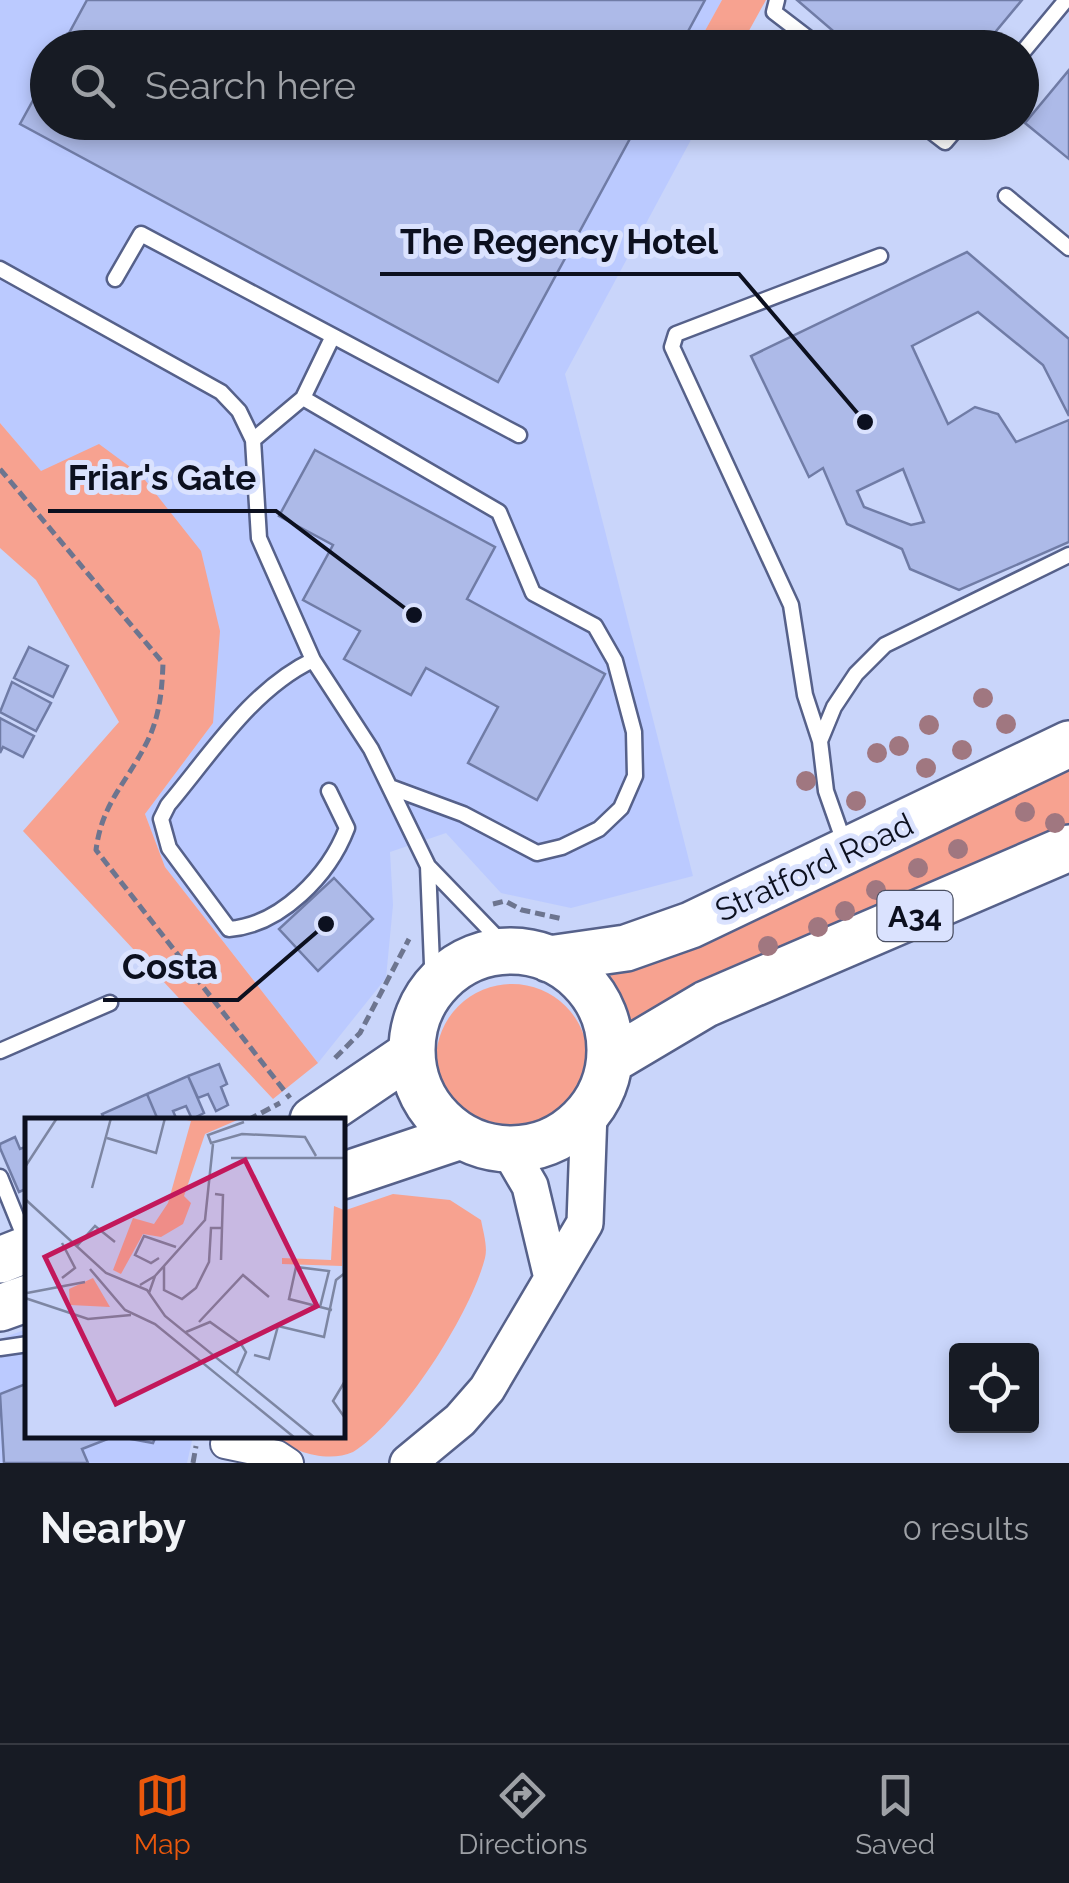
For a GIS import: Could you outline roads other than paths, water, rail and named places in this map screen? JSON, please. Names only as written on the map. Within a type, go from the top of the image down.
[{"type":"highway","name":"Stratford Road","points":[[529,955],[626,948],[691,925],[1069,744]]},
{"type":"highway","name":"A34","points":[[610,1062],[706,1004],[1069,848]]},
{"type":"highway","name":"A34","points":[[433,989],[456,968],[482,956],[529,955]]},
{"type":"highway","points":[[433,989],[418,1018],[412,1053],[426,1101],[461,1136],[510,1150],[540,1146],[567,1132],[589,1112],[601,1092],[610,1062],[607,1024],[597,1000],[581,980],[529,955]]},
{"type":"highway","points":[[302,1101],[412,1053]]},
{"type":"highway","points":[[345,1175],[461,1136]]},
{"type":"highway","points":[[0,1308],[25,1299]]},
{"type":"street","points":[[408,1463],[460,1420],[487,1389],[585,1224],[589,1112]]},
{"type":"street","points":[[510,1150],[530,1186],[552,1278]]},
{"type":"street","points":[[224,1447],[276,1455],[288,1463]]},
{"type":"lane","points":[[778,0],[774,12],[798,30]]},
{"type":"lane","points":[[1039,33],[1066,0]]},
{"type":"lane","points":[[1006,196],[1069,248]]},
{"type":"lane","points":[[116,279],[141,234],[519,435]]},
{"type":"lane","points":[[847,852],[826,791],[820,741],[805,695],[791,605],[672,346],[676,334],[880,256]]},
{"type":"lane","points":[[0,269],[221,392],[239,411],[253,440],[258,538],[313,660],[372,749],[428,866],[433,989]]},
{"type":"lane","points":[[253,440],[302,398],[333,336]]},
{"type":"lane","points":[[302,398],[499,512],[533,593],[595,626],[615,661],[634,732],[636,776],[621,808],[599,829],[562,848],[537,853],[463,814],[390,786]]},
{"type":"lane","points":[[820,741],[834,707],[856,674],[885,646],[1069,555]]},
{"type":"lane","points":[[313,660],[282,675],[168,804],[160,819],[169,848],[228,929],[245,928],[287,906],[337,855],[347,828],[329,792]]},
{"type":"lane","points":[[428,866],[529,955]]},
{"type":"lane","points":[[0,1051],[110,1003]]},
{"type":"lane","points":[[0,1177],[12,1254]]},
{"type":"lane","points":[[0,1348],[25,1344]]},
{"type":"place","name":"The Regency Hotel","points":[[865,422]]},
{"type":"place","name":"Friar's Gate","points":[[414,615]]},
{"type":"place","name":"Costa","points":[[326,924]]}]
